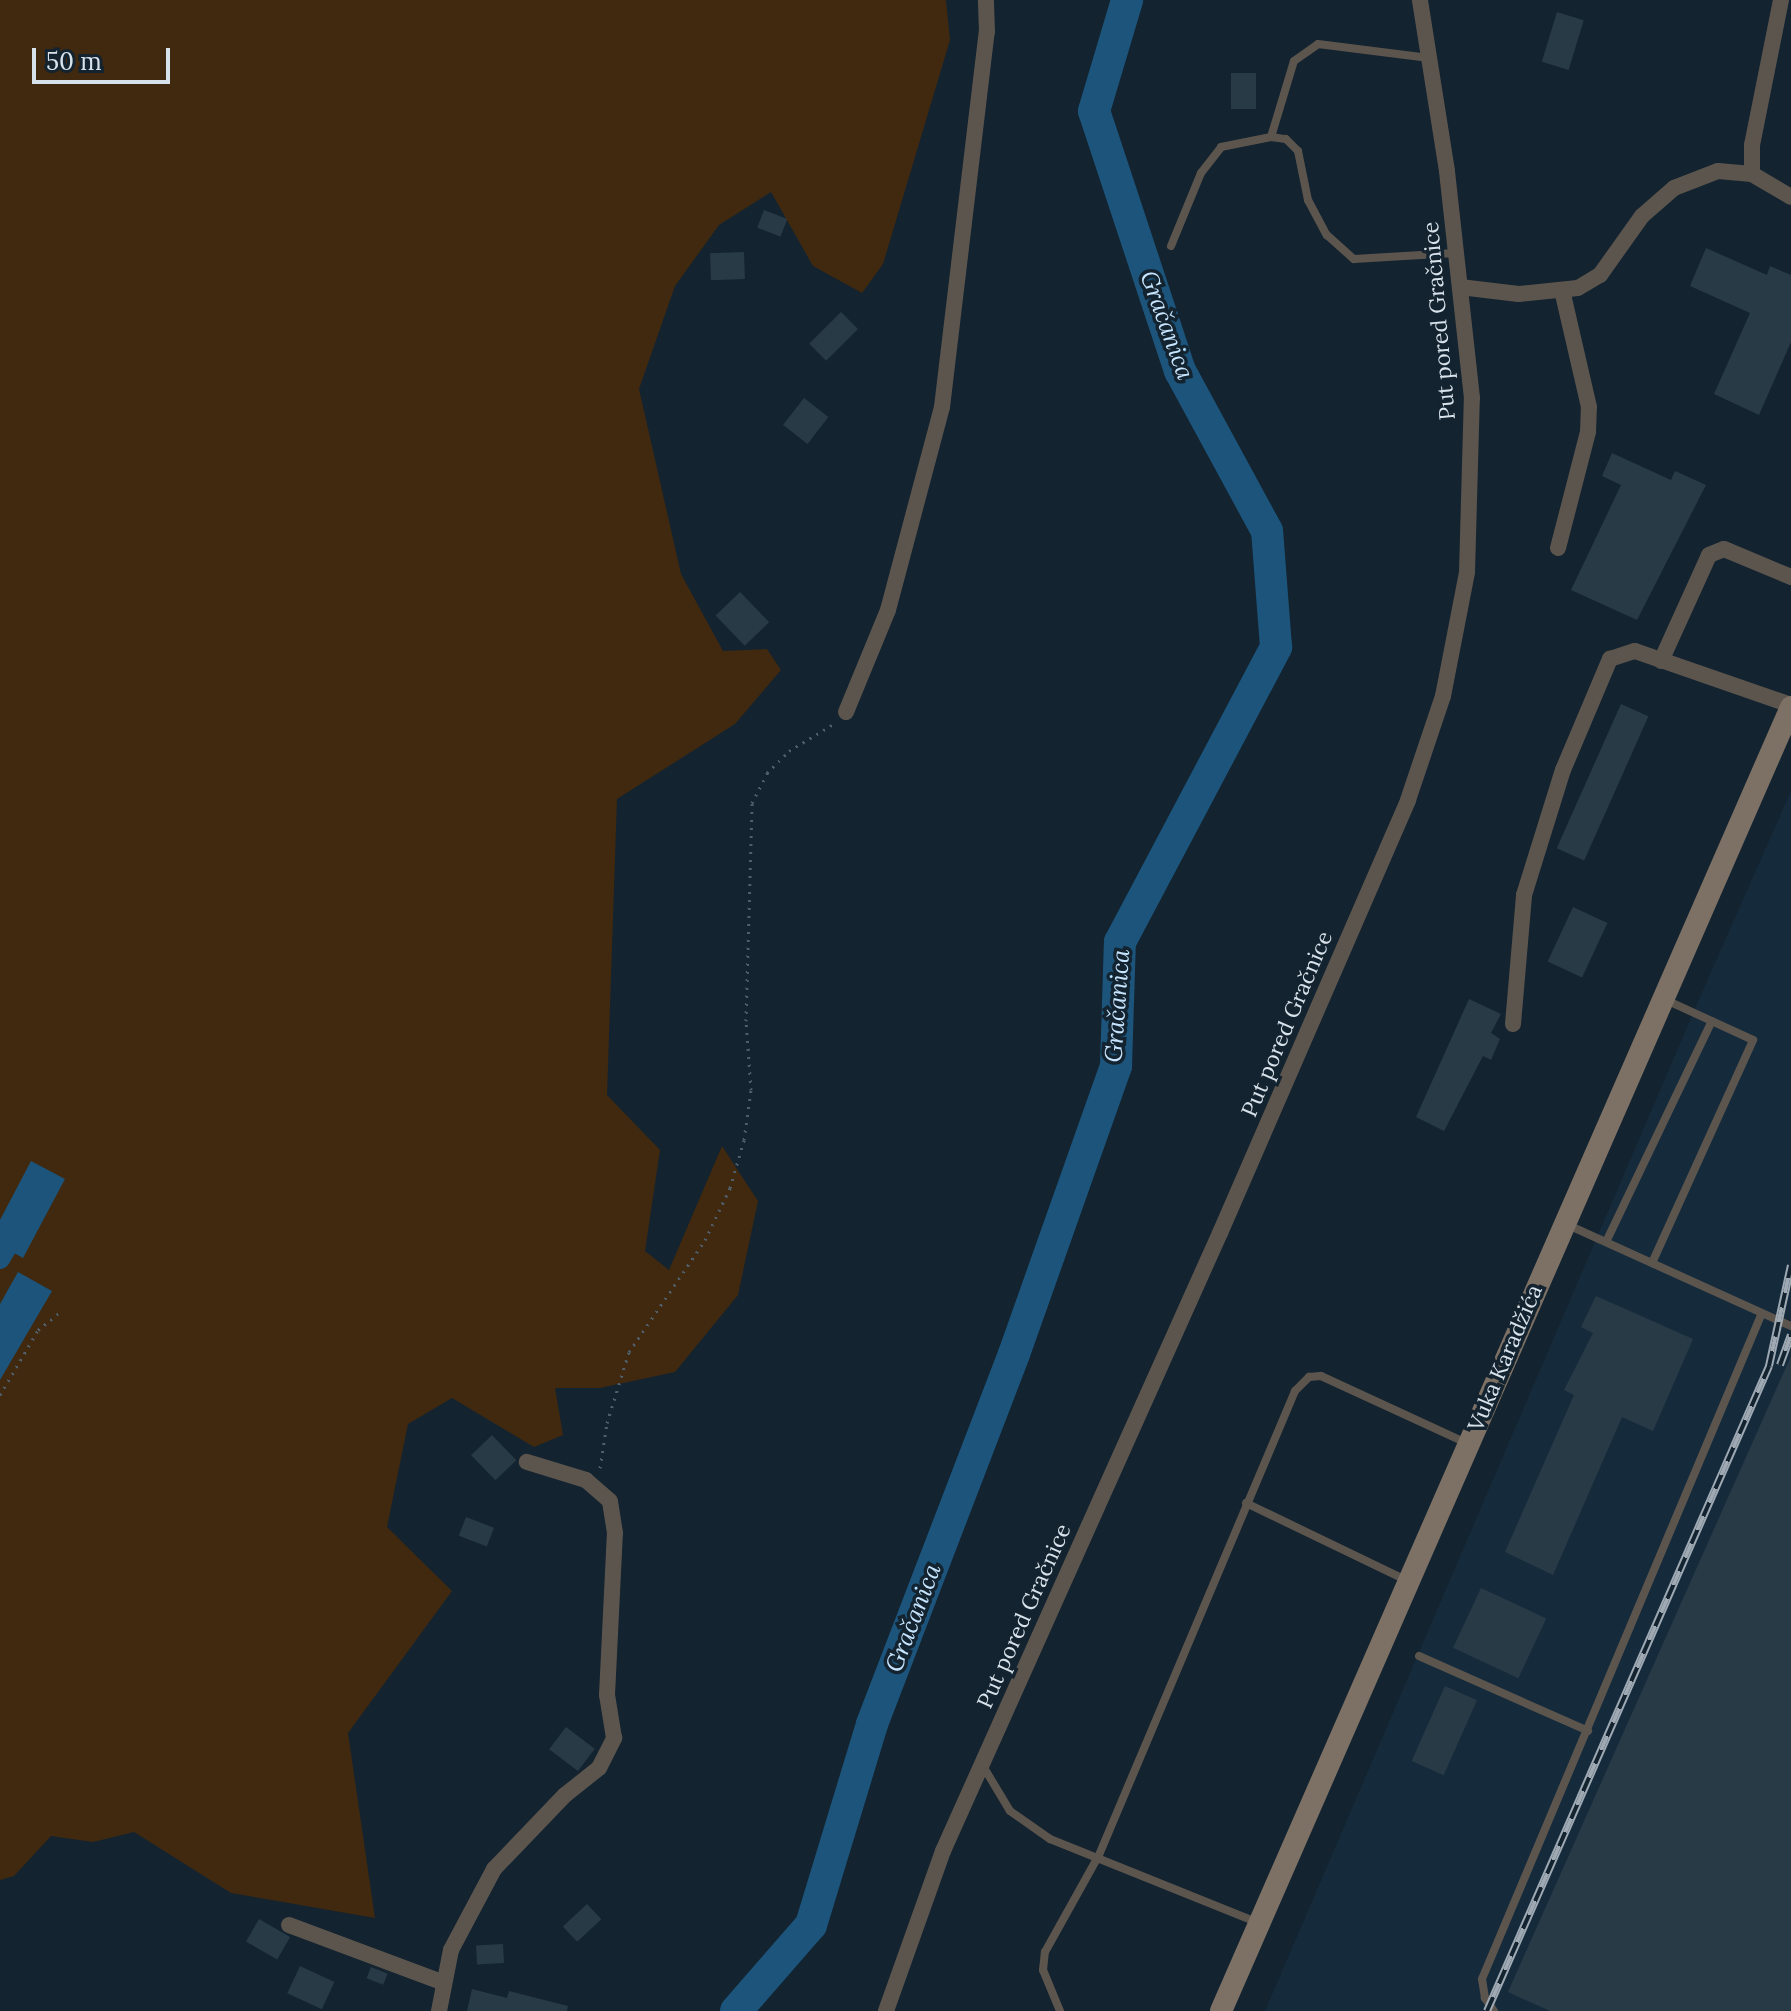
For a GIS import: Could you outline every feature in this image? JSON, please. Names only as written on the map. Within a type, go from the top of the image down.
[{"type":"street","points":[[846,712],[893,595],[942,407],[987,32],[986,0]]},
{"type":"street","name":"Put pored Gračnice","points":[[886,2011],[943,1851],[1408,800],[1443,696],[1467,572],[1472,398],[1456,253],[1420,0]]},
{"type":"street","points":[[1752,174],[1752,145],[1781,0]]},
{"type":"street","points":[[1460,287],[1519,294],[1578,288],[1600,275],[1642,216],[1674,188],[1718,171],[1752,174],[1791,197]]},
{"type":"street","points":[[1558,548],[1588,432],[1589,407],[1562,290]]},
{"type":"street","points":[[1661,661],[1709,555],[1724,549],[1791,577]]},
{"type":"street","points":[[1513,1024],[1524,895],[1563,770],[1602,670],[1610,659],[1635,651],[1791,706]]},
{"type":"street","name":"Vuka Karadžića","points":[[1221,2011],[1791,706]]},
{"type":"street","points":[[439,2011],[444,1983],[469,1909],[494,1869],[565,1795],[599,1768],[614,1738],[607,1695],[615,1533],[610,1501],[600,1488],[527,1462]]},
{"type":"street","points":[[289,1925],[444,1983]]},
{"type":"lane","points":[[1271,137],[1294,61],[1318,44],[1429,58]]},
{"type":"lane","points":[[1171,246],[1201,173],[1221,147],[1271,137],[1286,139],[1298,151],[1308,200],[1327,235],[1354,259],[1456,253]]},
{"type":"lane","points":[[1652,1263],[1753,1040],[1663,998]]},
{"type":"lane","points":[[1606,1242],[1712,1021]]},
{"type":"lane","points":[[1564,1223],[1791,1326]]},
{"type":"lane","points":[[1494,2011],[1482,1979],[1762,1313]]},
{"type":"lane","points":[[1060,2011],[1043,1970],[1045,1952],[1099,1855],[1295,1391],[1309,1377],[1337,1381],[1468,1443]]},
{"type":"lane","points":[[1246,1503],[1408,1581]]},
{"type":"lane","points":[[1419,1656],[1588,1731]]},
{"type":"lane","points":[[982,1764],[1010,1811],[1050,1839],[1099,1855],[1260,1923]]},
{"type":"path","points":[[600,1488],[607,1423],[629,1352],[705,1240],[730,1188],[744,1140],[751,1090],[746,1021],[752,803],[767,773],[789,751],[832,726],[846,712]]},
{"type":"path","points":[[0,1395],[38,1330],[60,1312]]},
{"type":"shaded area","points":[[0,0],[946,0],[950,40],[883,264],[862,293],[813,266],[771,192],[719,225],[675,286],[639,389],[681,574],[723,651],[767,649],[781,670],[735,724],[617,799],[607,1095],[660,1150],[645,1251],[669,1270],[722,1146],[758,1201],[738,1295],[675,1372],[600,1388],[555,1388],[563,1435],[534,1447],[452,1398],[408,1424],[387,1527],[452,1591],[348,1733],[375,1918],[231,1893],[134,1832],[93,1842],[51,1836],[14,1876],[0,1880]]},
{"type":"shaded area","points":[[1791,791],[1791,2011],[1265,2011],[1700,997]]},
{"type":"water","points":[[31,1161],[65,1179],[23,1258],[0,1245],[0,1220]]},
{"type":"water","points":[[18,1272],[52,1291],[0,1380],[0,1304]]},
{"type":"building","points":[[1557,12],[1584,20],[1569,70],[1542,62]]},
{"type":"building","points":[[1231,73],[1256,73],[1256,109],[1231,109]]},
{"type":"building","points":[[764,210],[787,219],[781,237],[757,228]]},
{"type":"building","points":[[1706,248],[1767,275],[1770,266],[1791,275],[1791,342],[1759,415],[1714,394],[1750,313],[1690,286]]},
{"type":"building","points":[[744,252],[745,279],[711,280],[710,253]]},
{"type":"building","points":[[841,312],[858,329],[826,361],[809,344]]},
{"type":"building","points":[[804,398],[828,417],[807,444],[783,425]]},
{"type":"building","points":[[1612,453],[1671,480],[1675,471],[1706,485],[1637,620],[1571,590],[1621,485],[1602,476]]},
{"type":"building","points":[[740,592],[769,622],[745,646],[716,616]]},
{"type":"building","points":[[1621,704],[1648,716],[1584,861],[1557,848]]},
{"type":"building","points":[[1573,907],[1607,923],[1582,977],[1548,961]]},
{"type":"building","points":[[1469,999],[1501,1014],[1491,1033],[1500,1039],[1491,1060],[1483,1056],[1444,1131],[1416,1117]]},
{"type":"building","points":[[1596,1296],[1693,1339],[1653,1431],[1622,1417],[1553,1575],[1505,1552],[1574,1395],[1564,1390],[1593,1333],[1581,1327]]},
{"type":"building","points":[[1791,1356],[1791,2011],[1550,2011],[1508,1992]]},
{"type":"building","points":[[492,1435],[516,1460],[495,1480],[471,1455]]},
{"type":"building","points":[[466,1517],[494,1528],[487,1546],[459,1536]]},
{"type":"building","points":[[1481,1588],[1546,1618],[1518,1678],[1453,1648]]},
{"type":"building","points":[[1445,1686],[1477,1700],[1444,1775],[1412,1761]]},
{"type":"building","points":[[566,1727],[595,1749],[578,1771],[549,1749]]},
{"type":"building","points":[[587,1904],[601,1919],[577,1942],[563,1927]]},
{"type":"building","points":[[259,1919],[290,1937],[277,1960],[246,1942]]},
{"type":"building","points":[[503,1944],[504,1963],[477,1964],[476,1945]]},
{"type":"building","points":[[300,1966],[334,1982],[322,2009],[287,1993]]},
{"type":"building","points":[[371,1967],[388,1974],[383,1985],[367,1978]]},
{"type":"building","points":[[472,1989],[507,1998],[509,1991],[568,2006],[567,2011],[467,2011]]},
{"type":"waterway","name":"Gračanica","points":[[736,2011],[811,1925],[872,1724],[1014,1354],[1116,1066],[1120,942],[1276,647],[1267,531],[1180,371],[1094,111],[1127,0]]},
{"type":"waterway","points":[[0,1259],[6,1249]]},
{"type":"railway","points":[[1487,2011],[1769,1366],[1791,1265]]},
{"type":"railway","points":[[1780,1365],[1791,1335]]}]
